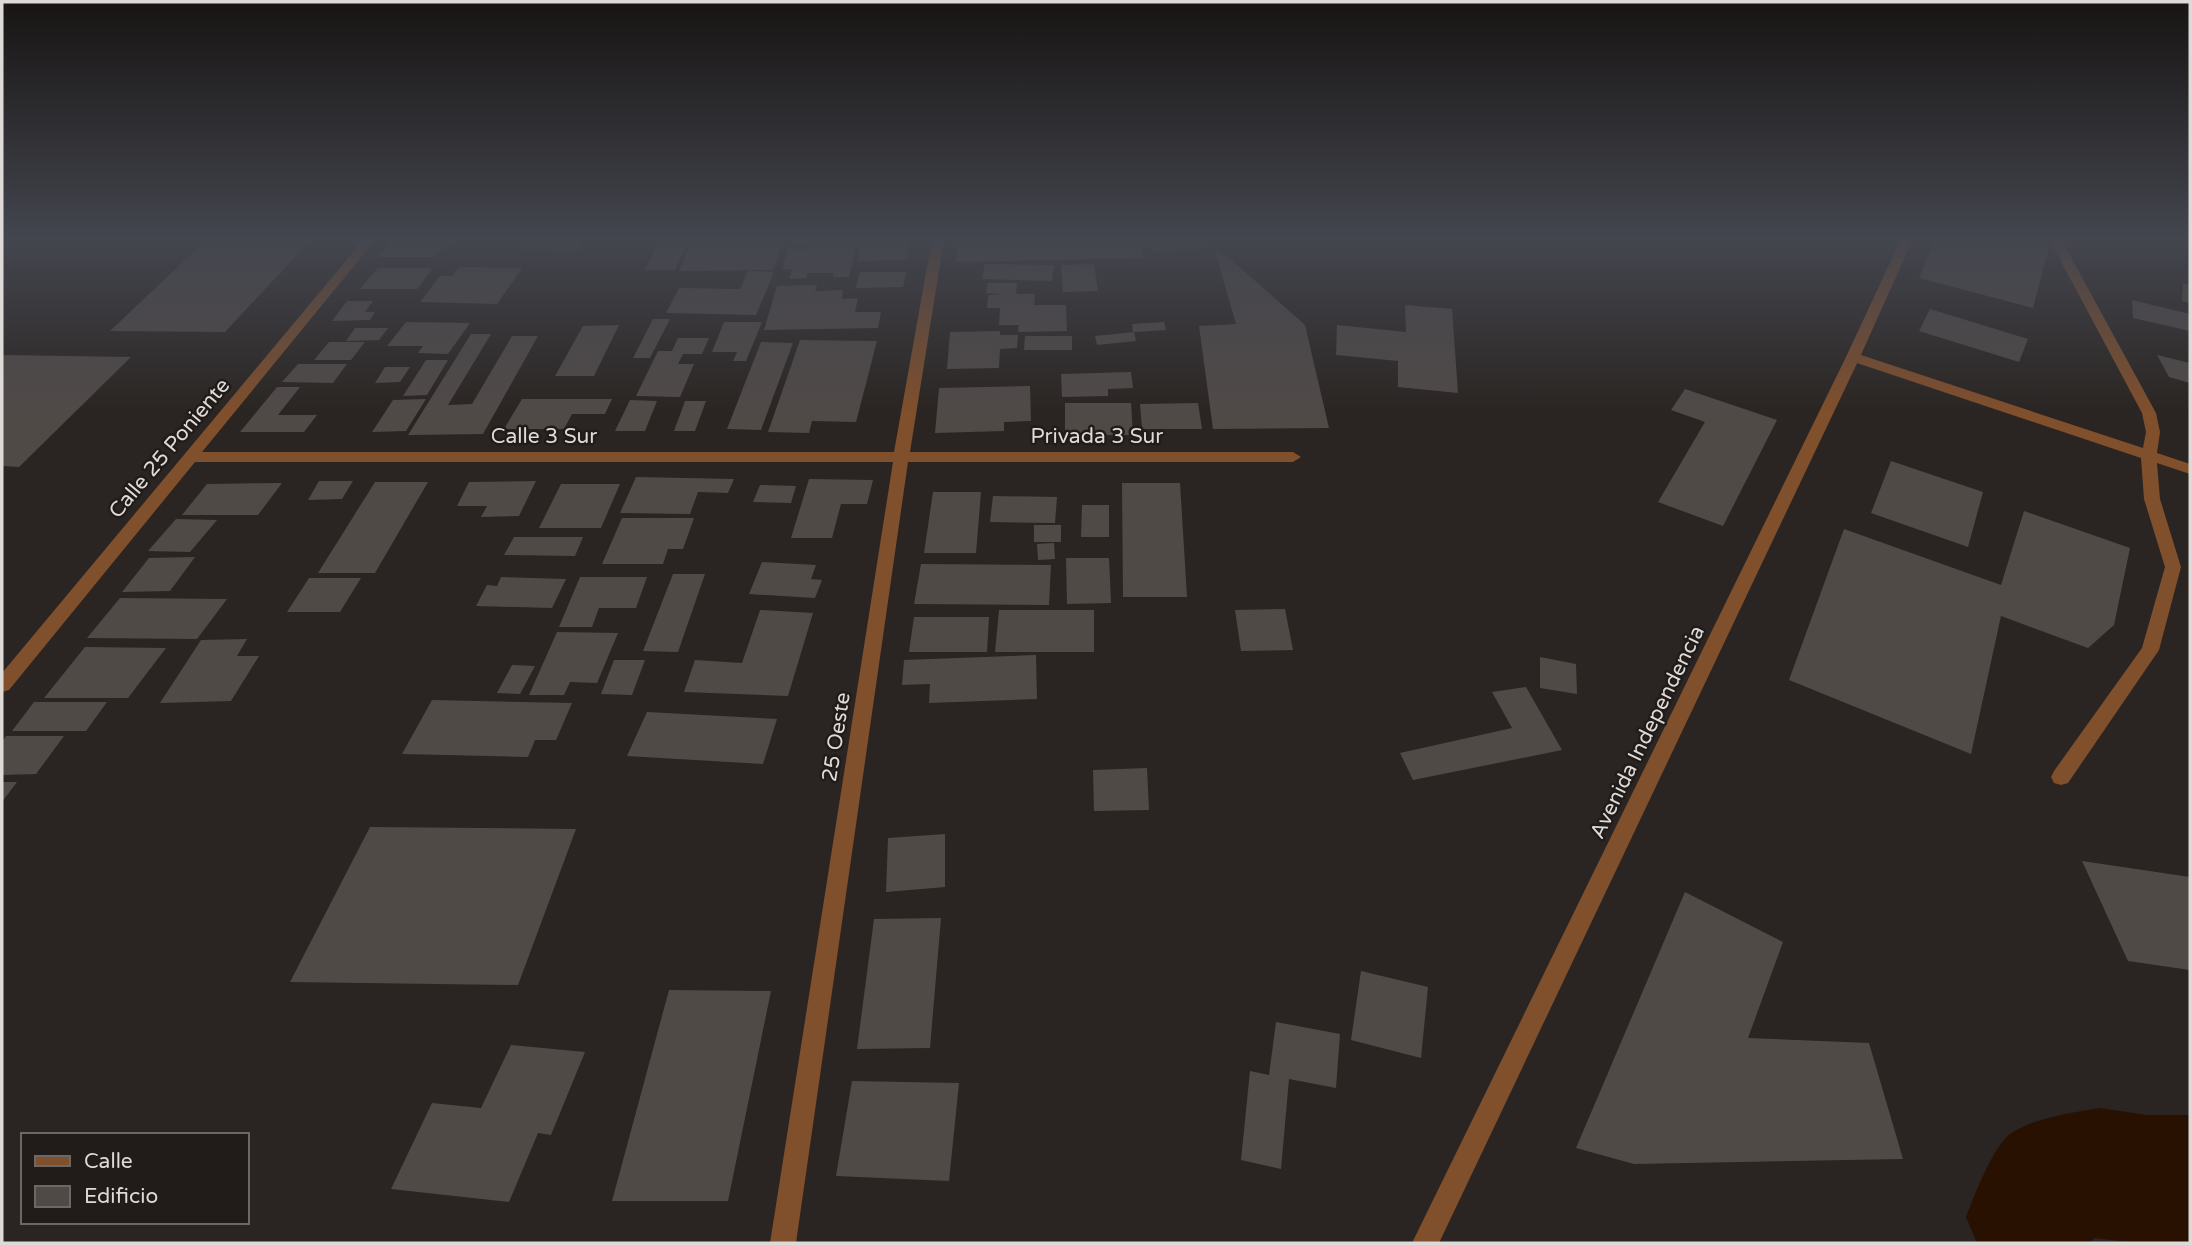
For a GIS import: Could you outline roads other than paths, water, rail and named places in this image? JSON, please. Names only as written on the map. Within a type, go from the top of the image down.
[{"type":"street","name":"Calle 25 Poniente","points":[[2,685],[321,297]]},
{"type":"street","name":"25 Oeste","points":[[783,1243],[901,457],[928,297]]},
{"type":"street","name":"Avenida Independencia","points":[[1425,1243],[1880,297]]},
{"type":"street","points":[[2062,777],[2150,650],[2173,567],[2152,499],[2149,457],[2153,432],[2149,413],[2086,297]]},
{"type":"street","points":[[1853,357],[2190,469]]},
{"type":"street","name":"Calle 3 Sur","points":[[188,457],[901,457]]},
{"type":"street","name":"Privada 3 Sur","points":[[901,457],[1293,457]]},
{"type":"waterway","points":[[2032,1217],[2054,1181],[2100,1172],[2147,1180],[2190,1180]]}]
